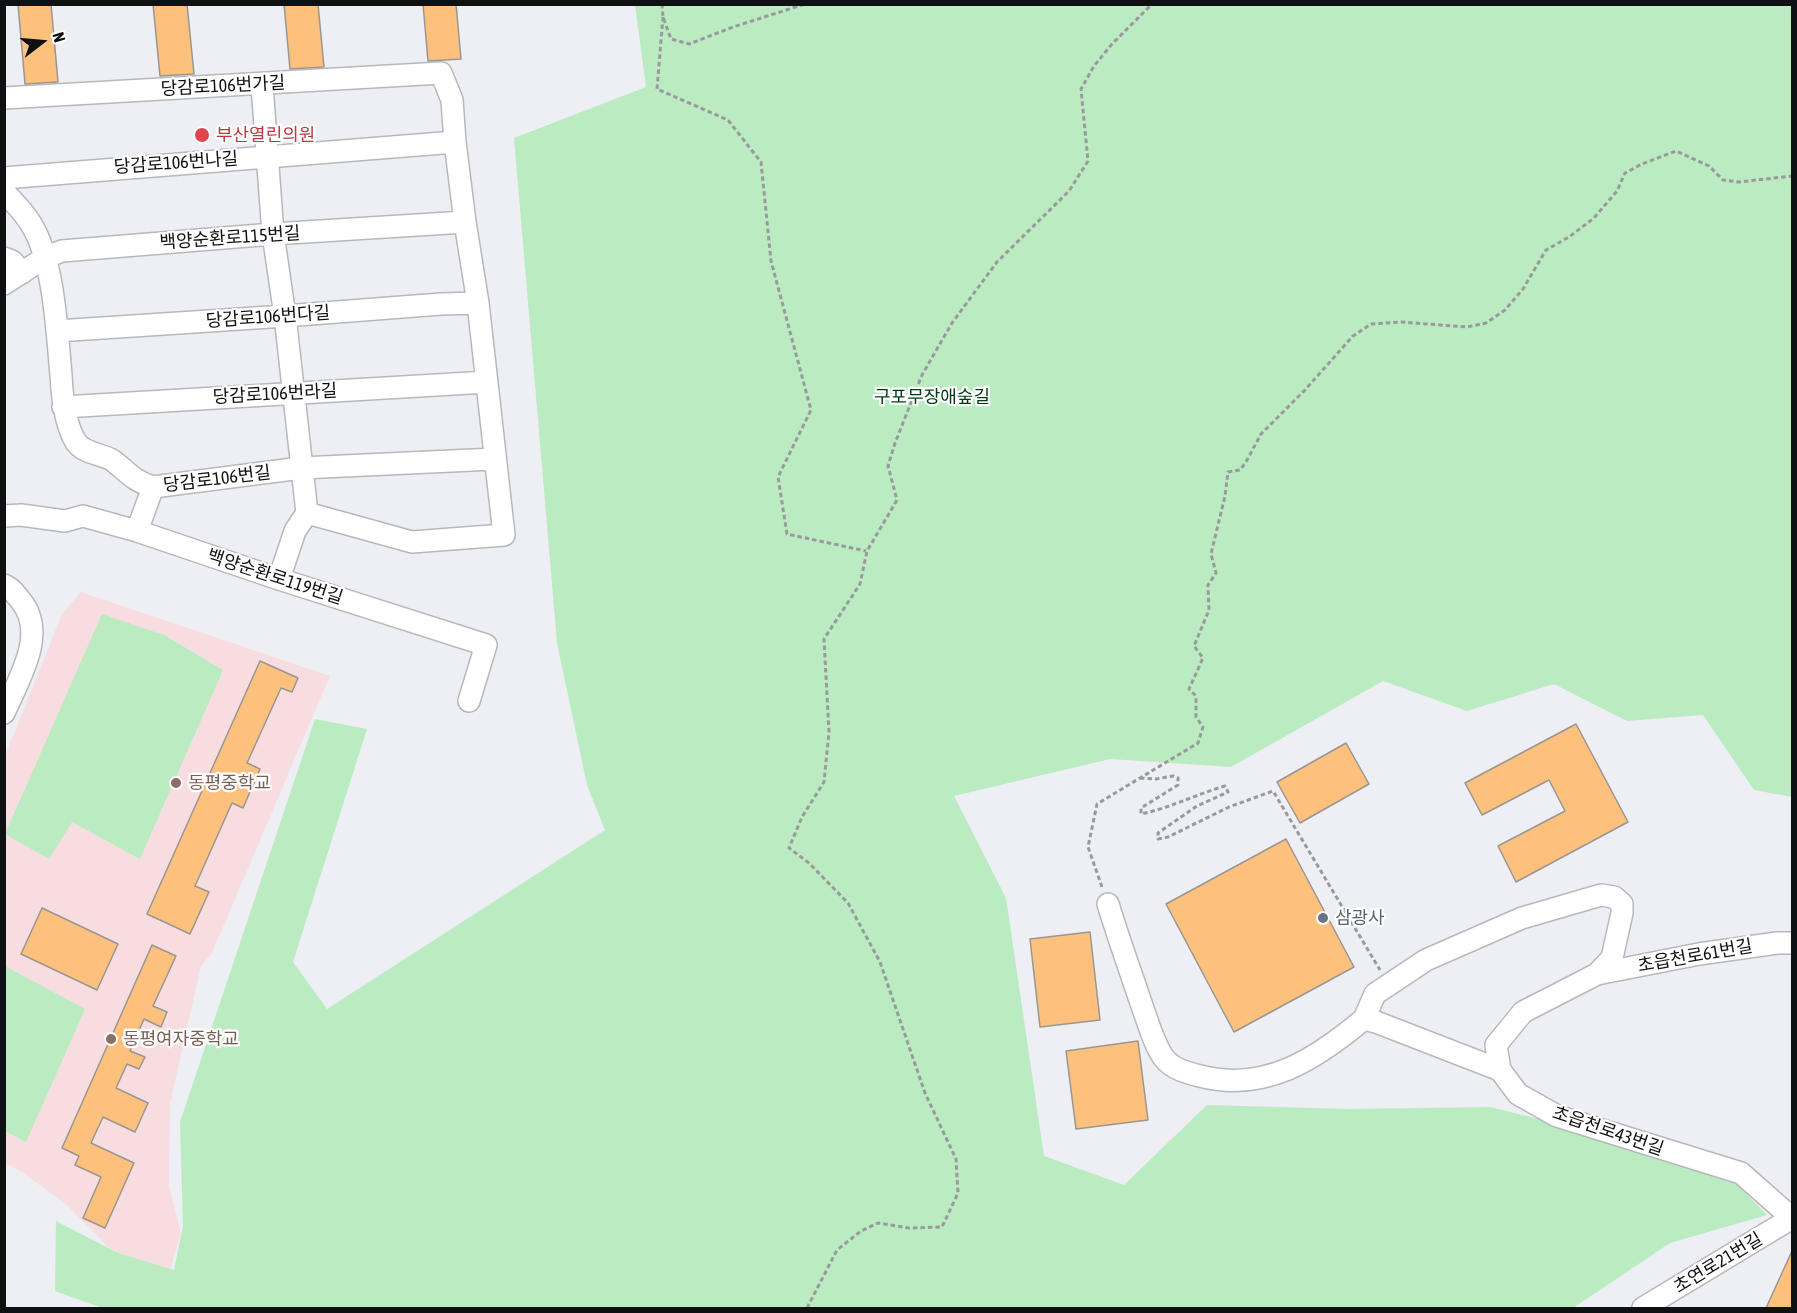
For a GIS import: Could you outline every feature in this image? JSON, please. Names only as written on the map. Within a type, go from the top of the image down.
[{"type":"street","name":"당감로106번가길","points":[[4,98],[441,73],[452,100],[455,142]]},
{"type":"street","points":[[262,85],[273,234],[285,316],[307,513],[295,531],[279,579]]},
{"type":"street","points":[[307,513],[412,542],[504,535],[478,303],[455,142]]},
{"type":"street","name":"당감로106번나길","points":[[4,178],[455,142]]},
{"type":"street","name":"당감로106번길","points":[[4,192],[31,223],[46,257],[57,331],[63,407],[75,441],[84,450],[111,459],[127,474],[144,485],[153,487],[301,468],[494,459]]},
{"type":"street","name":"백양순환로115번길","points":[[13,278],[46,257],[62,251],[273,234],[465,222]]},
{"type":"street","points":[[4,258],[12,261],[13,278]]},
{"type":"street","name":"당감로106번다길","points":[[57,331],[478,303]]},
{"type":"street","name":"당감로106번라길","points":[[63,407],[487,382]]},
{"type":"street","points":[[137,531],[153,487]]},
{"type":"street","name":"백양순환로119번길","points":[[4,516],[21,515],[65,521],[84,516],[137,531],[486,645],[469,701]]},
{"type":"street","points":[[4,585],[9,587],[27,608],[33,628],[31,648],[4,713]]},
{"type":"street","points":[[1108,904],[1149,1027],[1164,1059],[1184,1072],[1221,1082],[1255,1080],[1292,1068],[1330,1047],[1364,1019],[1375,994],[1426,960],[1522,918],[1601,895],[1614,897],[1622,904],[1622,913],[1612,958],[1597,974],[1523,1012],[1496,1045],[1500,1070]]},
{"type":"street","name":"초읍천로61번길","points":[[1597,974],[1699,954],[1792,943]]},
{"type":"street","points":[[1364,1019],[1500,1070]]},
{"type":"street","name":"초읍천로43번길","points":[[1500,1070],[1518,1094],[1557,1116],[1741,1173],[1792,1218]]},
{"type":"street","name":"초연로21번길","points":[[1643,1308],[1792,1218]]},
{"type":"path","points":[[662,4],[657,88],[728,120],[761,162],[771,261],[811,410],[778,477],[787,534],[867,551]]},
{"type":"path","points":[[663,17],[671,39],[689,44],[805,4]]},
{"type":"path","points":[[807,1308],[837,1250],[861,1231],[878,1223],[909,1228],[942,1227],[958,1193],[956,1159],[925,1093],[880,962],[848,903],[808,863],[789,848],[802,817],[824,782],[829,732],[824,639],[860,584],[867,551],[897,500],[888,466],[894,443],[922,375],[952,322],[997,262],[1069,191],[1088,160],[1081,89],[1094,66],[1112,44],[1152,4]]},
{"type":"path","points":[[1108,904],[1088,847],[1097,804],[1198,743],[1203,727],[1196,717],[1196,696],[1189,689],[1203,658],[1194,646],[1209,610],[1208,585],[1216,573],[1211,554],[1225,496],[1227,472],[1240,470],[1262,434],[1312,384],[1353,336],[1371,324],[1401,322],[1467,327],[1486,323],[1505,310],[1523,289],[1546,250],[1569,237],[1594,218],[1617,191],[1625,173],[1667,154],[1676,151],[1689,156],[1709,166],[1723,180],[1739,182],[1792,176]]},
{"type":"path","points":[[1140,778],[1156,780],[1173,776],[1178,778],[1179,782],[1178,785],[1141,808],[1141,814],[1159,810],[1225,786],[1228,792],[1197,806],[1158,833],[1158,839],[1168,837],[1229,807],[1273,791],[1389,984]]},
{"type":"shaded area","points":[[81,592],[330,676],[212,953],[201,966],[170,1104],[169,1186],[181,1233],[168,1276],[111,1250],[67,1205],[23,1173],[5,1163],[4,758],[62,614]]},
{"type":"green space","name":"구포무장애숲길","points":[[635,5],[1792,5],[1792,797],[1754,790],[1703,715],[1627,721],[1554,684],[1467,711],[1383,681],[1231,767],[1110,759],[954,796],[1006,898],[1044,1156],[1124,1185],[1207,1105],[1349,1109],[1490,1107],[1576,1128],[1729,1176],[1767,1215],[1670,1243],[1573,1308],[102,1308],[55,1291],[56,1221],[118,1253],[174,1270],[183,1226],[180,1122],[315,719],[367,729],[293,962],[327,1009],[605,830],[587,785],[557,643],[514,138],[646,87]]},
{"type":"green space","points":[[102,614],[164,635],[223,670],[140,859],[72,822],[49,859],[5,834]]},
{"type":"green space","points":[[5,966],[85,1009],[26,1142],[5,1131]]},
{"type":"building","points":[[18,4],[51,4],[58,82],[25,84]]},
{"type":"building","points":[[153,4],[187,4],[194,74],[160,76]]},
{"type":"building","points":[[284,4],[318,4],[324,67],[290,69]]},
{"type":"building","points":[[423,4],[456,4],[461,59],[428,61]]},
{"type":"building","points":[[260,661],[298,678],[292,692],[281,688],[247,763],[260,769],[243,808],[232,803],[195,886],[209,892],[190,934],[147,914]]},
{"type":"building","points":[[1576,724],[1628,822],[1516,882],[1498,846],[1565,811],[1549,780],[1482,815],[1465,783]]},
{"type":"building","points":[[1346,743],[1369,784],[1300,823],[1277,782]]},
{"type":"building","points":[[1286,839],[1354,967],[1234,1032],[1166,904]]},
{"type":"building","points":[[42,908],[118,944],[97,990],[21,954]]},
{"type":"building","points":[[1090,932],[1100,1020],[1040,1027],[1030,939]]},
{"type":"building","points":[[152,945],[176,956],[153,1006],[167,1012],[161,1027],[144,1019],[130,1051],[145,1057],[139,1069],[127,1064],[116,1088],[148,1103],[135,1132],[103,1117],[91,1143],[134,1163],[105,1228],[83,1218],[101,1177],[75,1165],[79,1156],[62,1148]]},
{"type":"building","points":[[1138,1041],[1148,1120],[1076,1129],[1066,1051]]},
{"type":"building","points":[[1792,1251],[1792,1308],[1766,1308]]},
{"type":"place","name":"부산열린의원","points":[[202,135]]},
{"type":"place","name":"동평중학교","points":[[176,783]]},
{"type":"place","name":"삼광사","points":[[1323,918]]},
{"type":"place","name":"동평여자중학교","points":[[111,1039]]}]
